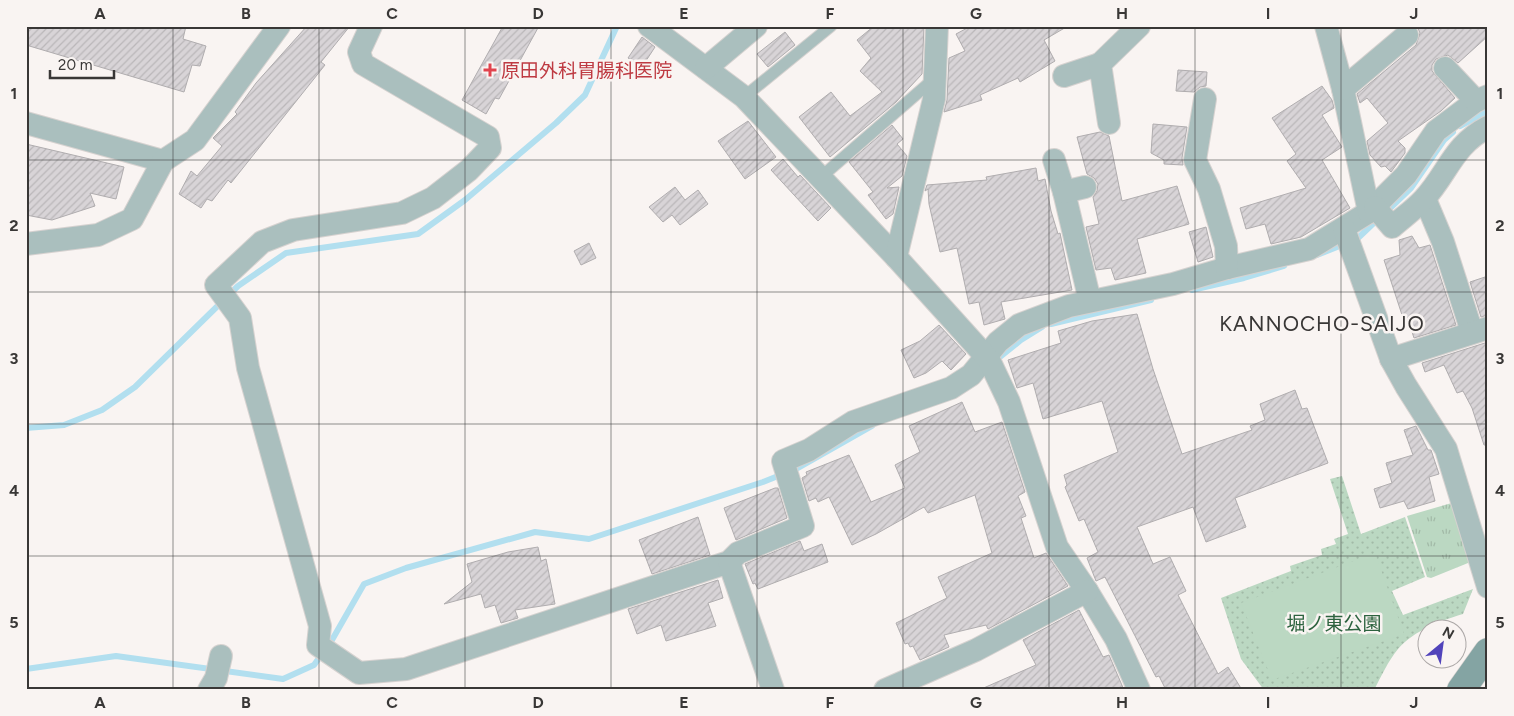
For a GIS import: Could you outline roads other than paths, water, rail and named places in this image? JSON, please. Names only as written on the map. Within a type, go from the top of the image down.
[{"type":"main road","points":[[1461,690],[1488,652]]},
{"type":"street","points":[[26,244],[98,235],[132,219],[163,161],[194,140],[279,26]]},
{"type":"street","points":[[372,26],[359,52],[363,64],[488,137],[490,148],[469,170],[433,198],[402,213],[292,230],[262,242],[216,285],[240,318],[248,368],[320,626],[318,645],[339,659],[355,681],[406,669],[729,562],[738,553],[803,526],[783,461],[809,450],[853,422],[951,388],[971,375],[998,342],[1019,325],[1069,306],[1173,284],[1227,268],[1309,248],[1344,230],[1372,210],[1406,175],[1436,131],[1482,99],[1445,68]]},
{"type":"street","points":[[649,26],[744,97],[896,257],[986,356],[998,375],[1009,402],[1057,548],[1087,591],[1116,639],[1140,690]]},
{"type":"street","points":[[706,68],[756,26]]},
{"type":"street","points":[[896,257],[902,226],[919,169],[934,99],[937,26]]},
{"type":"street","points":[[1064,76],[1100,64],[1139,26]]},
{"type":"street","points":[[1326,26],[1372,210],[1392,227],[1424,199],[1448,162],[1462,146],[1488,127]]},
{"type":"street","points":[[1343,88],[1407,35]]},
{"type":"street","points":[[1100,64],[1109,123]]},
{"type":"street","points":[[1205,99],[1195,160],[1209,189],[1226,246],[1227,268]]},
{"type":"street","points":[[26,123],[163,161]]},
{"type":"street","points":[[1054,160],[1074,189],[1090,301]]},
{"type":"street","points":[[1391,359],[1480,330],[1424,199]]},
{"type":"street","points":[[1344,230],[1391,359],[1446,449],[1488,587]]},
{"type":"street","points":[[729,562],[773,690]]},
{"type":"street","points":[[886,690],[976,650],[1087,591]]},
{"type":"street","points":[[212,684],[221,656]]},
{"type":"lane","points":[[744,97],[831,26]]},
{"type":"lane","points":[[821,177],[936,77]]},
{"type":"waterway","points":[[26,428],[64,425],[102,410],[135,387],[238,286],[286,253],[418,234],[465,200],[556,123],[585,95],[617,26]]},
{"type":"waterway","points":[[1460,126],[1488,111]]},
{"type":"waterway","points":[[1386,212],[1411,188],[1444,140],[1453,132]]},
{"type":"waterway","points":[[1317,255],[1357,239],[1378,219]]},
{"type":"waterway","points":[[1192,290],[1244,278],[1284,266]]},
{"type":"waterway","points":[[1051,324],[1151,300]]},
{"type":"waterway","points":[[995,361],[1021,340],[1042,327]]},
{"type":"waterway","points":[[26,669],[116,656],[283,679],[314,665],[332,640],[364,584],[406,568],[535,532],[589,539],[763,482],[798,468],[872,426]]},
{"type":"place","name":"原田外科胃腸科医院","points":[[490,70]]},
{"type":"district","name":"KANNOCHO-SAIJO","points":[[1322,324]]},
{"type":"park label","name":"堀ノ東公園","points":[[1334,623]]}]
